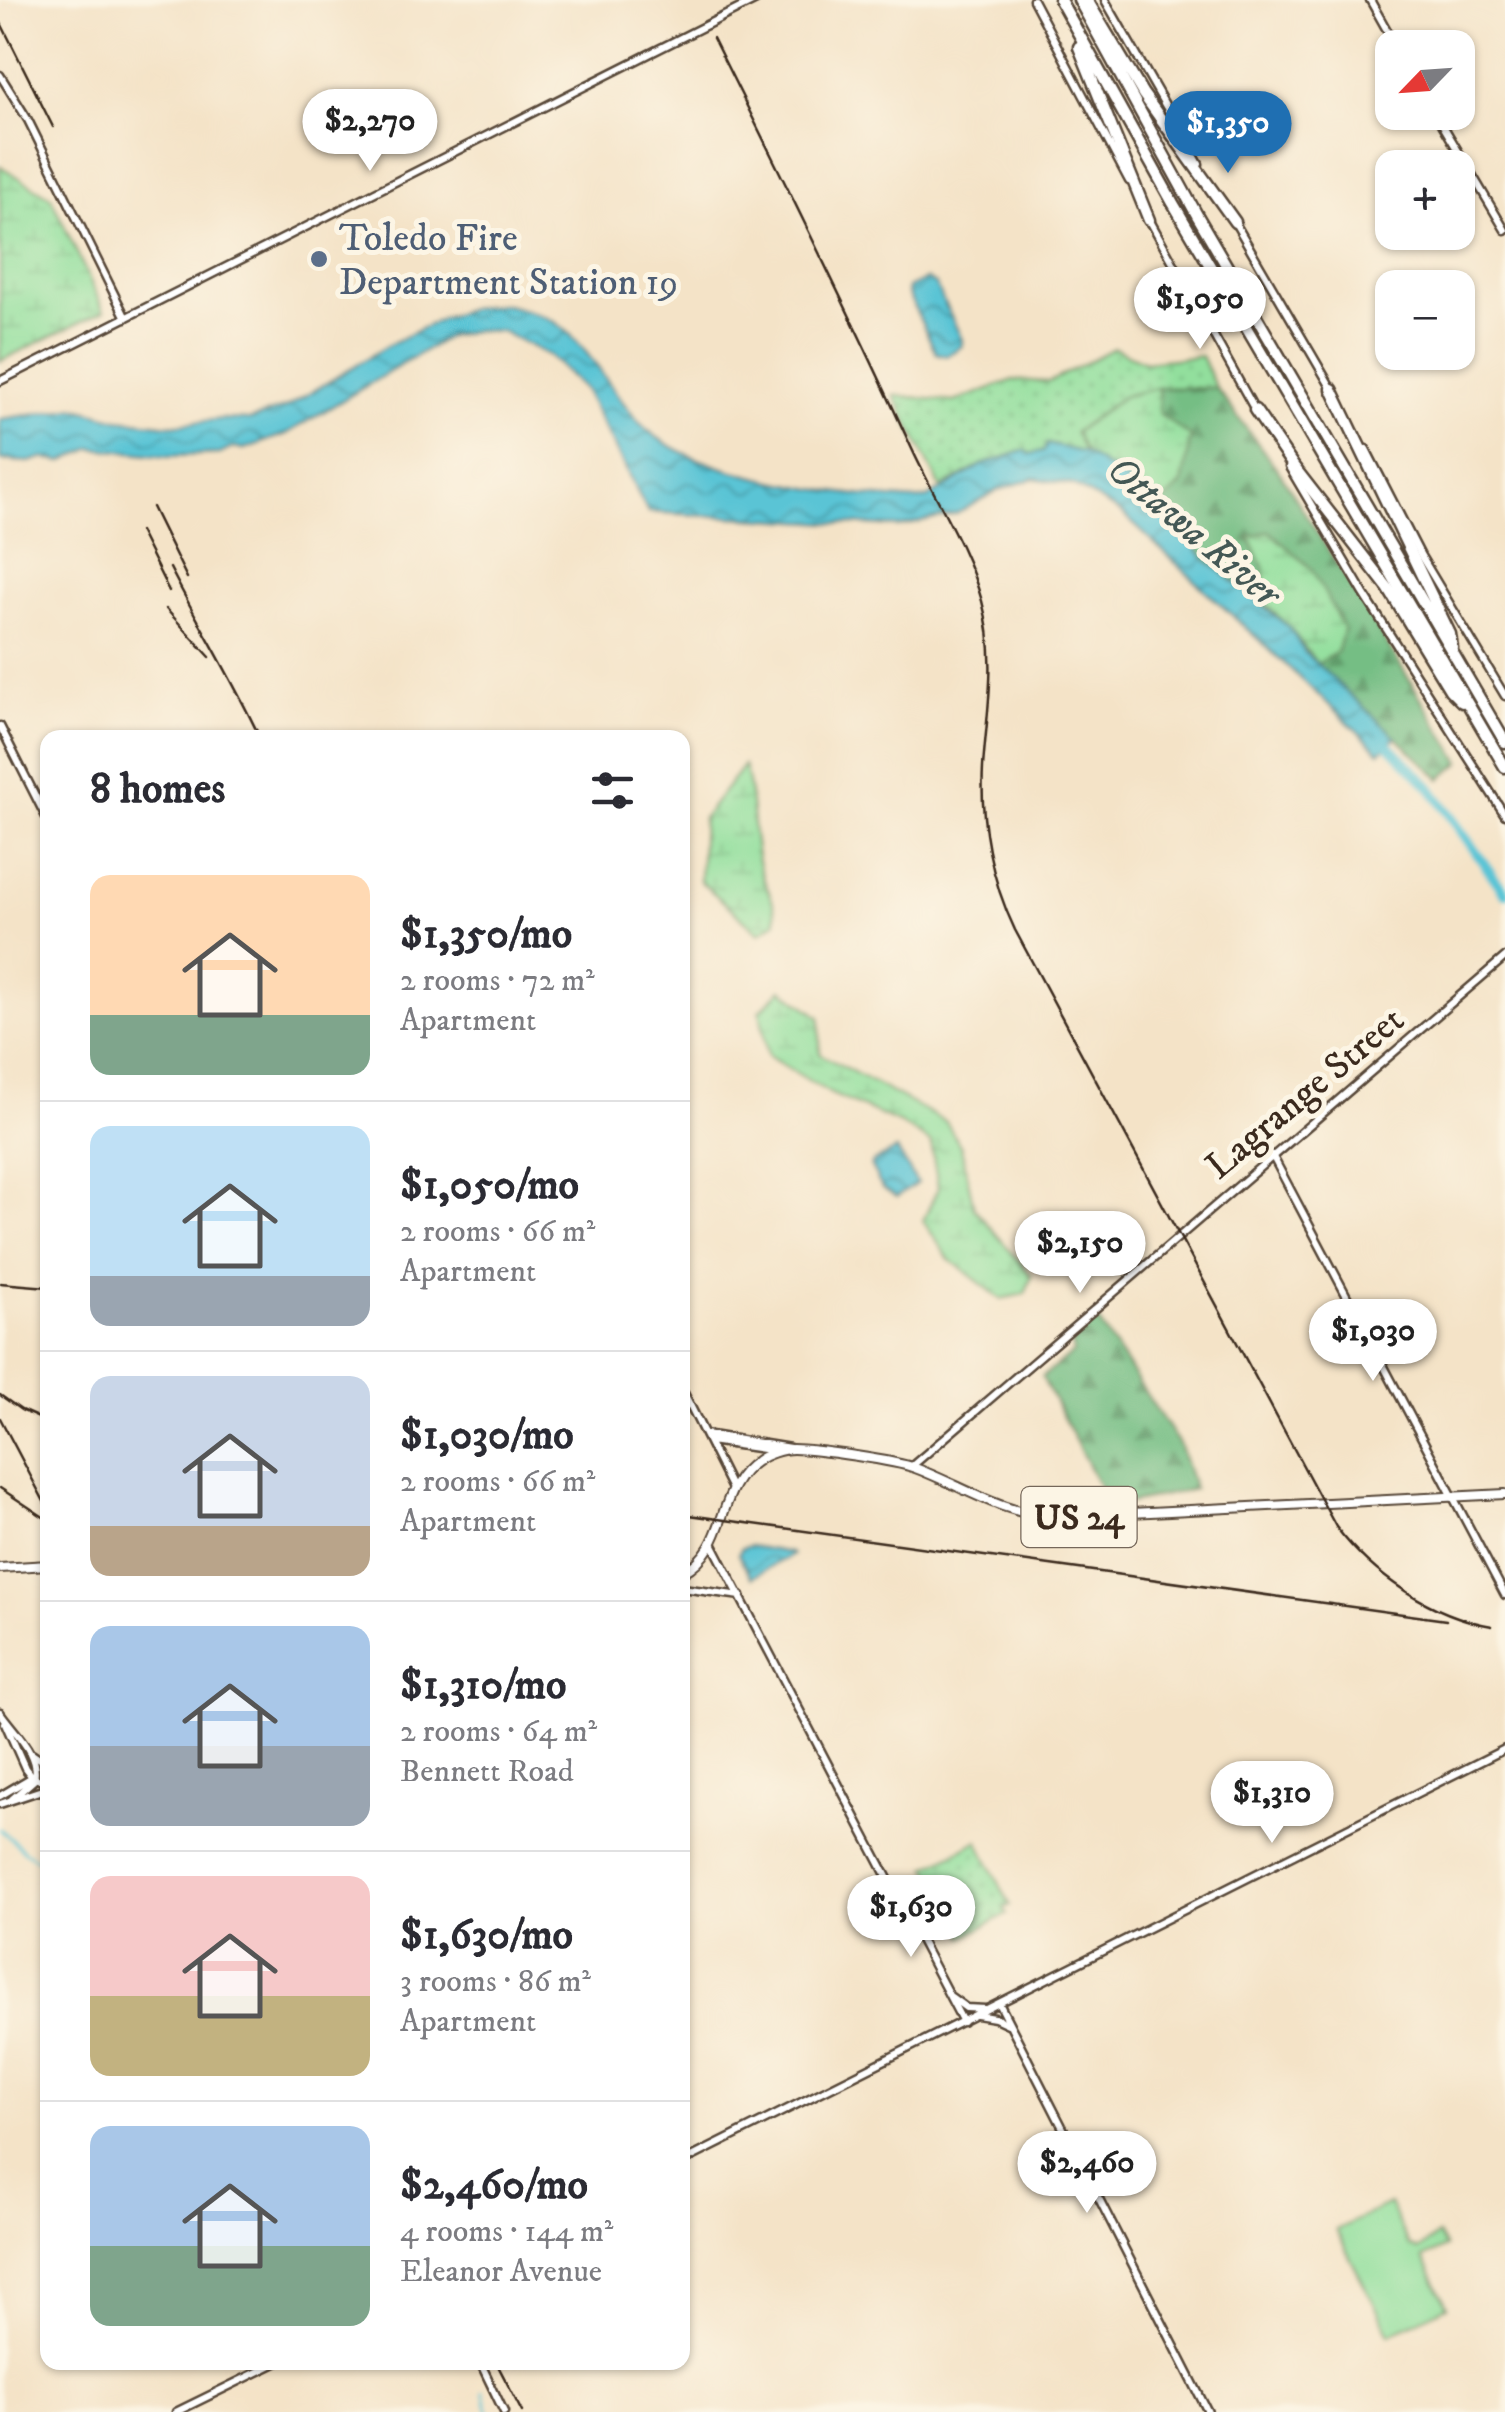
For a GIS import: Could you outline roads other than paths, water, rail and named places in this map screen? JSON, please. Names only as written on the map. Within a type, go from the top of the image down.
[{"type":"highway","points":[[1060,0],[1149,220]]},
{"type":"highway","points":[[1060,0],[1172,203],[1505,767]]},
{"type":"highway","points":[[1079,0],[1198,217],[1505,742]]},
{"type":"highway","points":[[1088,0],[1143,94],[1235,222]]},
{"type":"highway","points":[[1332,389],[1450,634],[1454,654]]},
{"type":"highway","points":[[1255,410],[1388,588],[1450,690],[1472,711]]},
{"type":"main road","name":"US 24","points":[[690,1568],[713,1544],[732,1489],[756,1461],[791,1449],[912,1466],[999,1507],[1052,1517],[1505,1494]]},
{"type":"main road","points":[[0,1568],[40,1566]]},
{"type":"street","points":[[0,381],[756,0]]},
{"type":"street","points":[[1034,0],[1149,220],[1255,410],[1374,610],[1505,814]]},
{"type":"street","points":[[1105,0],[1164,107],[1362,439],[1421,556],[1505,696]]},
{"type":"street","points":[[1370,0],[1387,30]]},
{"type":"street","points":[[0,75],[28,120],[126,318]]},
{"type":"street","points":[[1446,130],[1505,230]]},
{"type":"street","points":[[1209,330],[1276,290]]},
{"type":"street","points":[[0,726],[40,805]]},
{"type":"street","name":"Lagrange Street","points":[[912,1466],[1505,957]]},
{"type":"street","points":[[1272,1156],[1505,1595]]},
{"type":"street","points":[[690,1404],[732,1489]]},
{"type":"street","points":[[707,1437],[791,1449]]},
{"type":"street","points":[[707,1437],[780,1452]]},
{"type":"street","points":[[713,1544],[963,2022]]},
{"type":"street","points":[[690,1589],[742,1596]]},
{"type":"street","points":[[2,1714],[35,1761],[34,1777],[12,1799]]},
{"type":"street","points":[[2,1714],[25,1768],[40,1781]]},
{"type":"street","points":[[690,2158],[1505,1749]]},
{"type":"street","points":[[29,1750],[40,1759]]},
{"type":"street","points":[[0,1796],[40,1776]]},
{"type":"street","points":[[0,1804],[40,1789]]},
{"type":"street","points":[[949,1995],[971,2009],[995,2006]]},
{"type":"street","points":[[995,2006],[1010,2026],[1208,2412]]},
{"type":"street","points":[[976,2015],[1010,2026]]},
{"type":"street","points":[[176,2412],[262,2370]]},
{"type":"street","points":[[484,2370],[504,2412]]},
{"type":"water","points":[[927,279],[935,284],[962,339],[962,346],[946,356],[936,353],[907,292]]},
{"type":"water","points":[[505,304],[562,327],[645,428],[700,460],[736,472],[813,489],[916,500],[928,498],[982,465],[1026,450],[1029,454],[1044,451],[1047,444],[1085,453],[1132,483],[1207,560],[1289,627],[1306,654],[1396,737],[1380,752],[1123,514],[1073,485],[1034,478],[999,490],[956,514],[899,527],[648,512],[584,389],[550,356],[501,331],[476,330],[449,336],[286,434],[244,449],[169,456],[92,448],[62,462],[42,458],[29,462],[0,460],[0,419],[77,408],[118,419],[170,425],[250,420],[287,407],[392,343],[439,320],[470,308]]},
{"type":"water","points":[[897,1150],[917,1183],[897,1197],[882,1188],[871,1167],[873,1162]]},
{"type":"water","points":[[750,1546],[792,1555],[752,1577],[738,1554]]},
{"type":"waterway","name":"Ottawa River","points":[[1382,738],[1429,786],[1505,893]]},
{"type":"waterway","points":[[0,1829],[40,1861]]},
{"type":"waterway","points":[[483,2391],[489,2412]]},
{"type":"railway","points":[[0,21],[53,127]]},
{"type":"railway","points":[[713,38],[976,581],[987,622],[990,664],[983,767],[985,830],[999,891],[1015,930],[1336,1527],[1368,1562],[1405,1591],[1448,1613],[1492,1626]]},
{"type":"railway","points":[[152,507],[187,578]]},
{"type":"railway","points":[[139,531],[169,591]]},
{"type":"railway","points":[[170,568],[256,730]]},
{"type":"railway","points":[[166,609],[210,657]]},
{"type":"railway","points":[[0,1283],[40,1286]]},
{"type":"railway","points":[[0,1395],[40,1418]]},
{"type":"railway","points":[[0,1418],[40,1494]]},
{"type":"railway","points":[[0,1488],[40,1515]]},
{"type":"railway","points":[[690,1515],[1446,1620]]},
{"type":"railway","points":[[500,2370],[522,2412]]},
{"type":"place","name":"Toledo Fire Department Station 19","points":[[319,259]]}]
